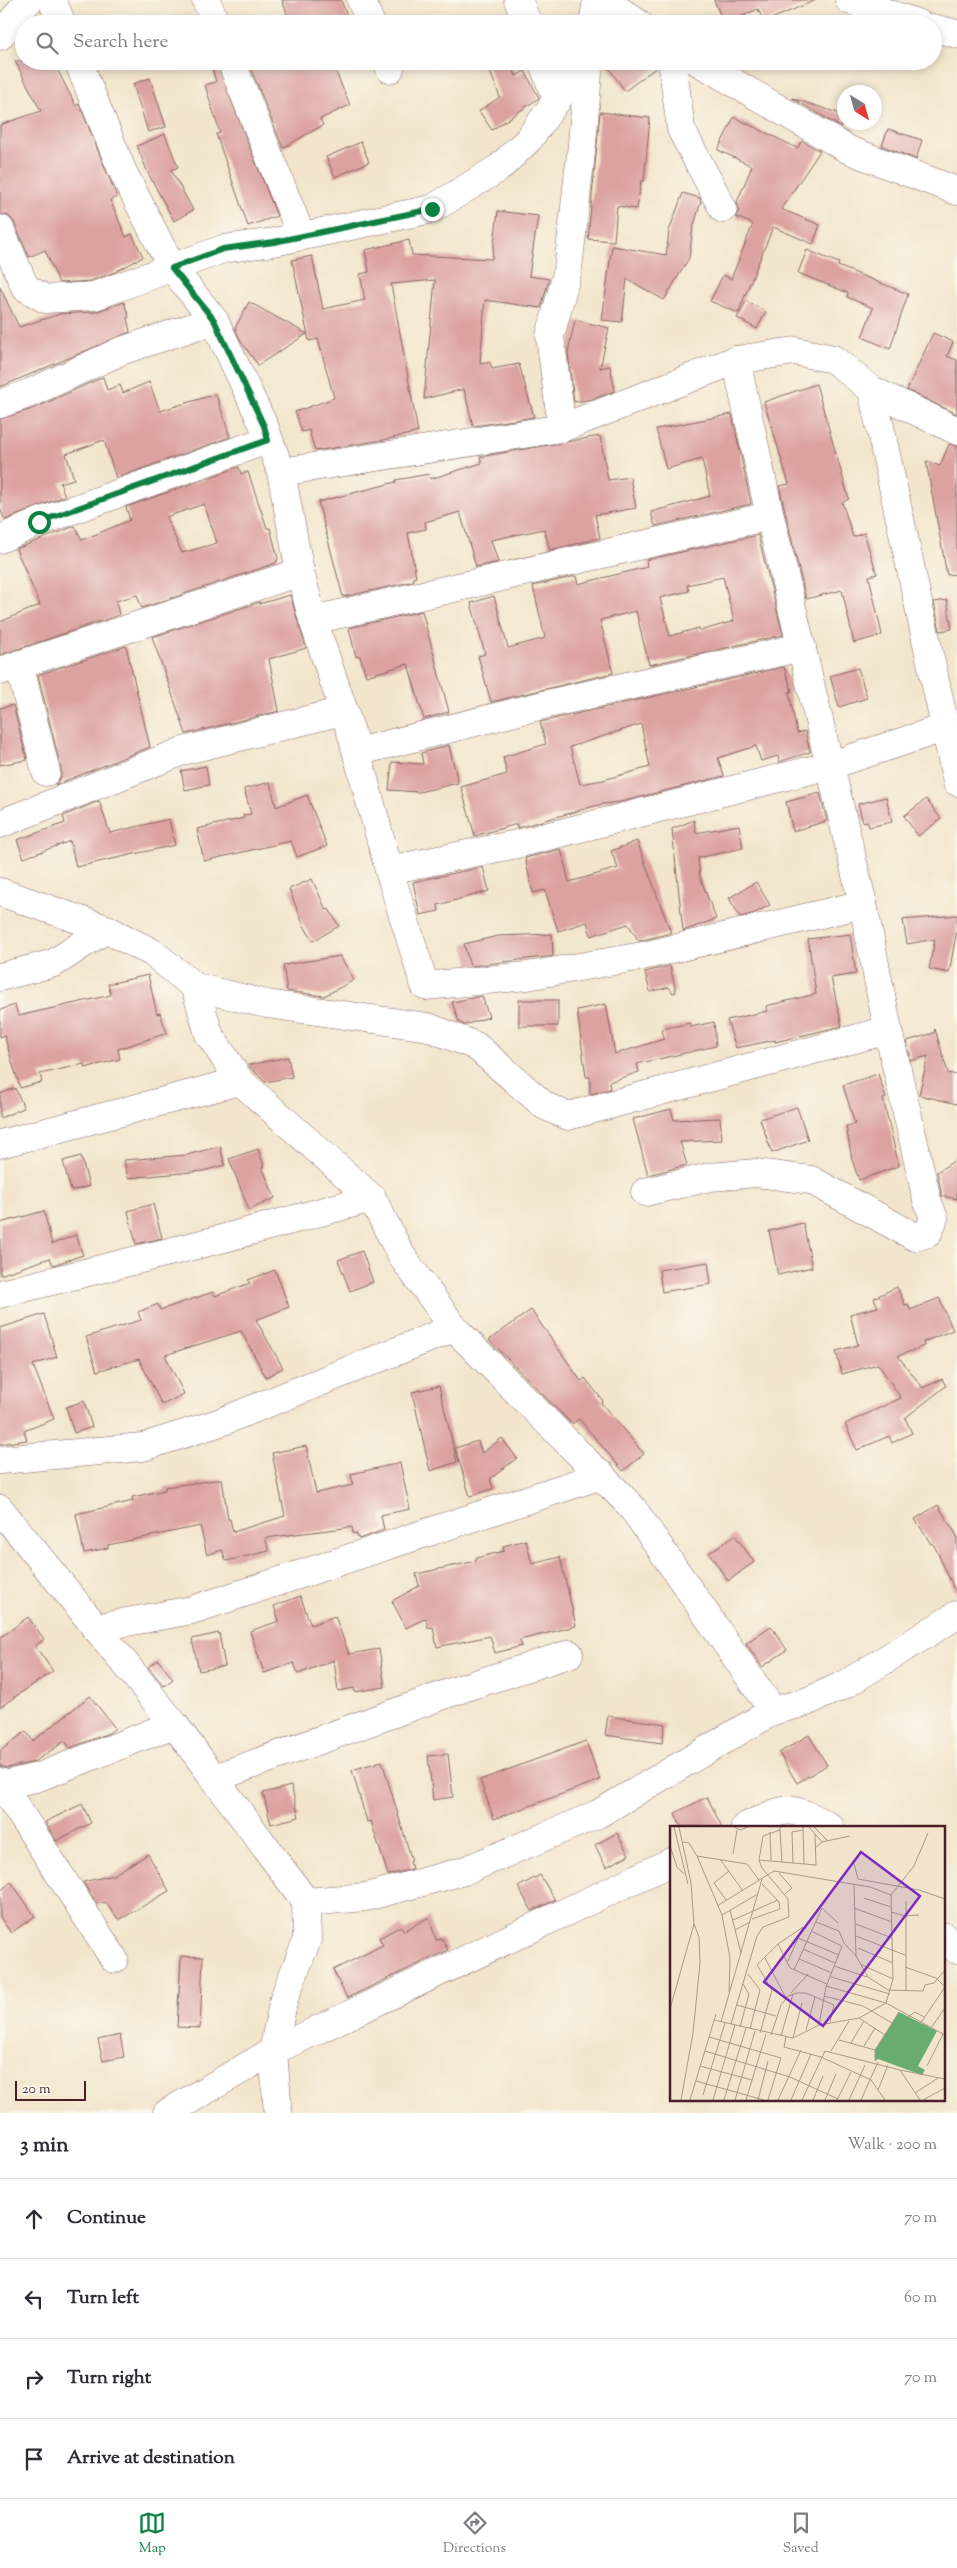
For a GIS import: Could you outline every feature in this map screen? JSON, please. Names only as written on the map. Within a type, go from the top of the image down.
[{"type":"street","points":[[17,15],[29,0]]},
{"type":"street","points":[[52,0],[58,15]]},
{"type":"street","points":[[206,0],[212,15]]},
{"type":"street","points":[[361,0],[367,15]]},
{"type":"street","points":[[518,0],[524,15]]},
{"type":"street","points":[[594,15],[597,0]]},
{"type":"street","points":[[604,0],[626,15]]},
{"type":"street","points":[[849,0],[893,15]]},
{"type":"street","points":[[0,36],[15,17]]},
{"type":"street","points":[[942,30],[957,34]]},
{"type":"street","points":[[82,70],[122,170],[172,268],[214,320],[264,426],[280,472],[300,572],[313,620],[357,752],[389,870],[425,986],[527,976],[643,956],[863,904]]},
{"type":"street","points":[[235,70],[301,235]]},
{"type":"street","points":[[550,70],[570,93]]},
{"type":"street","points":[[562,428],[550,336],[568,269],[570,93],[577,70]]},
{"type":"street","points":[[0,229],[25,287],[45,299],[94,296],[223,249],[274,242],[432,209],[499,168],[529,140],[570,93],[583,70]]},
{"type":"street","points":[[673,70],[681,129],[723,209]]},
{"type":"street","points":[[712,70],[849,150],[957,191]]},
{"type":"street","points":[[0,404],[30,393],[121,351],[214,320]]},
{"type":"street","points":[[280,472],[562,428],[736,360],[795,351],[833,359],[872,390],[957,431]]},
{"type":"street","points":[[645,1192],[710,1177],[756,1173],[811,1180],[915,1237],[928,1233],[934,1218],[926,1200],[888,1030],[863,904],[770,516],[736,360]]},
{"type":"street","points":[[872,390],[957,782]]},
{"type":"street","points":[[0,539],[39,522],[268,440]]},
{"type":"street","points":[[313,620],[770,516]]},
{"type":"street","points":[[46,772],[10,668],[300,572]]},
{"type":"street","points":[[357,752],[543,705],[802,647]]},
{"type":"street","points":[[0,824],[183,751],[343,711]]},
{"type":"street","points":[[389,870],[517,844],[831,765],[944,728]]},
{"type":"street","points":[[0,892],[106,929],[153,953],[195,987],[267,1004],[428,1027],[476,1046],[544,1106],[568,1116],[888,1030]]},
{"type":"street","points":[[0,977],[54,963],[106,929]]},
{"type":"street","points":[[195,987],[209,1034],[240,1081],[372,1198],[401,1255],[454,1328],[631,1506],[773,1711]]},
{"type":"street","points":[[0,1144],[240,1081]]},
{"type":"street","points":[[0,1294],[221,1239],[372,1198]]},
{"type":"street","points":[[0,1460],[143,1447],[221,1422],[454,1328]]},
{"type":"street","points":[[95,1628],[192,1610],[602,1475]]},
{"type":"street","points":[[0,1509],[174,1724],[306,1902],[307,1940],[284,1998],[273,2051],[278,2113]]},
{"type":"street","points":[[306,1902],[366,1896],[464,1871],[598,1814],[773,1711],[806,1702],[846,1684],[937,1625],[957,1615]]},
{"type":"street","points":[[215,1778],[463,1688],[569,1654]]},
{"type":"street","points":[[114,1959],[1,1784],[40,1777],[174,1724]]},
{"type":"street","points":[[747,1826],[780,1810],[801,1811],[828,1826]]},
{"type":"street","points":[[167,2113],[273,2051],[670,1862]]},
{"type":"street","points":[[944,1937],[957,1950]]},
{"type":"building","points":[[282,0],[341,0],[347,15],[288,15]]},
{"type":"building","points":[[714,0],[816,0],[781,15],[761,15],[758,9],[744,15],[720,15]]},
{"type":"building","points":[[20,70],[58,70],[76,106],[79,104],[117,197],[110,200],[126,237],[132,234],[143,257],[115,272],[91,281],[59,283],[45,250],[29,257],[14,222],[9,216],[0,214],[0,125],[41,111]]},
{"type":"building","points":[[213,70],[220,70],[277,216],[248,226],[216,134],[220,133],[205,85],[216,82]]},
{"type":"building","points":[[252,70],[335,70],[350,105],[320,119],[323,125],[283,148]]},
{"type":"building","points":[[490,70],[514,70],[516,76],[525,71],[539,98],[492,130],[479,111],[500,97]]},
{"type":"building","points":[[610,70],[653,70],[625,91]]},
{"type":"building","points":[[150,78],[166,127],[148,132],[133,84]]},
{"type":"building","points":[[792,98],[837,113],[837,125]]},
{"type":"building","points":[[600,112],[650,118],[644,181],[641,181],[637,209],[617,206],[614,241],[588,239]]},
{"type":"building","points":[[734,117],[797,148],[802,141],[820,151],[781,209],[820,225],[813,244],[773,227],[738,313],[710,301],[723,275],[731,279],[753,224],[736,217],[739,210],[737,202],[752,166],[718,150]]},
{"type":"building","points":[[888,129],[922,140],[916,159],[882,146]]},
{"type":"building","points":[[165,134],[178,167],[171,170],[193,210],[174,221],[148,173],[137,146]]},
{"type":"building","points":[[361,142],[369,162],[335,177],[326,157]]},
{"type":"building","points":[[683,193],[700,198],[701,202],[693,228],[689,258],[664,300],[627,279],[622,322],[602,320],[612,246],[666,255],[669,231]]},
{"type":"building","points":[[498,211],[538,216],[529,276],[549,279],[541,308],[485,300],[480,364],[490,362],[492,369],[519,364],[534,417],[473,426],[464,389],[424,399],[435,280],[391,284],[418,432],[389,439],[315,451],[309,430],[302,432],[295,412],[334,398],[318,339],[309,341],[292,260],[312,256],[323,309],[365,300],[360,274],[369,272],[365,250],[409,240],[412,255],[492,259]]},
{"type":"building","points":[[807,250],[839,263],[838,266],[908,294],[890,349],[862,337],[873,308],[847,297],[848,293],[798,273]]},
{"type":"building","points":[[0,287],[19,327],[60,314],[95,312],[124,302],[129,317],[127,318],[130,332],[0,387]]},
{"type":"building","points":[[746,301],[766,312],[757,329],[737,318]]},
{"type":"building","points":[[249,302],[307,334],[258,365],[242,343],[235,328]]},
{"type":"building","points":[[575,320],[609,328],[600,368],[610,366],[615,391],[593,399],[574,402],[568,352]]},
{"type":"building","points":[[933,333],[953,342],[947,356],[957,360],[957,414],[907,390]]},
{"type":"building","points":[[103,377],[107,390],[120,385],[123,393],[149,382],[160,411],[216,394],[230,437],[116,478],[104,440],[66,454],[74,479],[60,483],[65,496],[5,520],[0,509],[0,419],[35,408]]},
{"type":"building","points":[[816,384],[849,499],[842,502],[853,537],[864,533],[877,574],[869,576],[882,635],[854,643],[842,590],[806,599],[779,486],[789,484],[764,402]]},
{"type":"building","points":[[732,414],[751,504],[655,526],[651,512],[710,496],[702,459],[666,469],[656,429]]},
{"type":"building","points":[[600,436],[608,480],[630,477],[636,508],[595,515],[600,538],[550,550],[544,529],[491,540],[498,562],[476,567],[460,512],[425,522],[426,529],[408,533],[416,577],[413,578],[414,581],[343,597],[318,502],[396,482],[396,480],[429,474],[430,479],[482,463],[480,457]]},
{"type":"building","points":[[949,444],[957,446],[957,574],[947,575],[926,461],[940,466]]},
{"type":"building","points":[[239,467],[241,474],[248,472],[267,528],[270,528],[278,558],[276,563],[142,608],[137,595],[116,601],[119,615],[0,655],[0,622],[40,605],[16,549],[75,526],[82,540],[130,520],[126,507]],"holes":[[[204,504],[217,543],[182,553],[166,517]]]},
{"type":"building","points":[[758,535],[783,635],[649,665],[636,611],[600,620],[613,673],[491,702],[478,656],[485,654],[471,603],[494,596],[508,648],[545,638],[533,586],[576,576],[578,584],[647,567],[646,560]],"holes":[[[723,577],[734,621],[700,631],[699,628],[670,636],[660,598],[689,591],[687,585]]]},
{"type":"building","points":[[290,595],[306,648],[269,659],[279,711],[186,734],[152,637],[260,602],[259,604]]},
{"type":"building","points":[[947,600],[952,629],[940,631],[934,602]]},
{"type":"building","points":[[422,611],[449,712],[424,719],[408,664],[366,676],[360,656],[356,657],[349,628]]},
{"type":"building","points":[[126,646],[150,747],[55,785],[61,777],[61,768],[38,675]]},
{"type":"building","points":[[784,667],[792,691],[789,692],[797,733],[805,731],[810,752],[779,762],[778,756],[761,761],[756,746],[718,758],[724,776],[620,802],[602,804],[517,828],[517,824],[475,836],[461,787],[507,774],[503,757],[546,744],[540,722]],"holes":[[[641,724],[650,767],[603,780],[580,784],[570,747]]]},
{"type":"building","points":[[858,668],[867,698],[839,707],[830,676]]},
{"type":"building","points":[[13,705],[27,760],[0,765],[0,708]]},
{"type":"building","points":[[449,745],[458,783],[419,792],[389,790],[392,762],[423,764],[421,753]]},
{"type":"building","points":[[206,766],[209,785],[185,790],[181,771]]},
{"type":"building","points":[[270,782],[276,807],[307,795],[327,846],[297,857],[291,841],[204,861],[197,829],[244,818],[243,815],[251,814],[244,789]]},
{"type":"building","points":[[820,793],[827,821],[793,831],[786,802]]},
{"type":"building","points":[[886,797],[892,822],[869,827],[867,821],[863,822],[858,804]]},
{"type":"building","points":[[926,799],[941,819],[918,836],[904,816]]},
{"type":"building","points":[[99,801],[110,833],[169,819],[175,845],[76,867],[70,841],[24,858],[17,840],[65,823],[63,816]]},
{"type":"building","points":[[694,820],[696,833],[739,825],[743,848],[698,858],[700,877],[716,919],[683,931],[672,829]]},
{"type":"building","points":[[637,841],[671,933],[639,941],[628,924],[591,936],[587,922],[558,931],[545,890],[533,893],[525,858],[561,849],[569,882],[618,868],[611,851]]},
{"type":"building","points":[[483,867],[489,891],[438,905],[439,911],[420,915],[413,882]]},
{"type":"building","points":[[312,879],[326,910],[329,909],[339,926],[313,941],[303,924],[289,889]]},
{"type":"building","points":[[756,882],[770,905],[755,913],[740,917],[729,898]]},
{"type":"building","points":[[957,915],[957,930],[949,973],[929,969],[935,939],[907,944],[903,920]]},
{"type":"building","points":[[552,934],[553,956],[470,966],[464,944],[498,936]]},
{"type":"building","points":[[850,934],[856,974],[831,978],[842,1026],[775,1042],[775,1040],[736,1048],[727,1020],[768,1011],[766,1006],[816,994],[808,939]]},
{"type":"building","points":[[340,956],[354,980],[324,996],[287,991],[283,965]]},
{"type":"building","points":[[670,966],[676,992],[673,993],[669,987],[650,992],[645,972]]},
{"type":"building","points":[[148,975],[157,1014],[160,1013],[167,1033],[118,1049],[120,1059],[85,1068],[84,1064],[40,1074],[42,1082],[20,1088],[4,1035],[0,1037],[0,1010],[15,1005],[18,1016],[111,995],[108,984]]},
{"type":"building","points":[[482,996],[489,1017],[464,1025],[459,1022],[452,1002]]},
{"type":"building","points":[[519,1000],[558,1000],[558,1026],[519,1026]]},
{"type":"building","points":[[606,1004],[615,1054],[664,1039],[662,1029],[690,1023],[690,1027],[714,1022],[716,1046],[637,1064],[639,1072],[609,1082],[610,1089],[590,1094],[590,1077],[586,1077],[577,1010]]},
{"type":"building","points":[[935,1029],[948,1073],[957,1075],[957,1104],[919,1095],[928,1056],[911,1061],[907,1041],[934,1033]]},
{"type":"building","points":[[288,1057],[292,1077],[265,1082],[248,1065]]},
{"type":"building","points":[[878,1074],[886,1098],[883,1099],[899,1166],[859,1180],[852,1160],[846,1126],[855,1124],[843,1085]]},
{"type":"building","points":[[15,1088],[24,1108],[0,1118],[0,1094]]},
{"type":"building","points":[[797,1107],[808,1140],[772,1153],[760,1119]]},
{"type":"building","points":[[671,1109],[674,1120],[720,1118],[722,1140],[680,1142],[687,1165],[648,1175],[633,1119]]},
{"type":"building","points":[[220,1146],[225,1165],[203,1171],[128,1178],[124,1160],[187,1155]]},
{"type":"building","points":[[258,1149],[264,1166],[262,1167],[275,1198],[249,1210],[229,1159]]},
{"type":"building","points":[[81,1156],[89,1186],[71,1191],[63,1161]]},
{"type":"building","points":[[957,1159],[957,1199],[942,1196],[937,1172]]},
{"type":"building","points":[[153,1204],[162,1238],[136,1244],[128,1211]]},
{"type":"building","points":[[44,1211],[52,1244],[76,1235],[83,1255],[53,1265],[50,1258],[0,1275],[0,1223]]},
{"type":"building","points":[[803,1223],[812,1267],[778,1275],[769,1231]]},
{"type":"building","points":[[362,1251],[373,1282],[350,1291],[338,1260]]},
{"type":"building","points":[[708,1262],[711,1284],[662,1292],[659,1270]]},
{"type":"building","points":[[275,1270],[289,1307],[256,1320],[283,1368],[266,1377],[241,1331],[165,1355],[184,1394],[162,1405],[139,1359],[97,1371],[86,1337],[141,1320],[138,1312],[158,1304],[160,1310],[213,1292],[215,1296],[250,1283],[248,1280]]},
{"type":"building","points":[[897,1287],[905,1305],[908,1304],[910,1310],[939,1298],[953,1330],[923,1342],[924,1346],[898,1356],[923,1388],[942,1379],[946,1386],[905,1418],[912,1433],[892,1443],[889,1436],[857,1450],[845,1424],[901,1398],[878,1364],[842,1374],[836,1351],[858,1345],[850,1314],[878,1307],[874,1298]]},
{"type":"building","points":[[531,1310],[581,1381],[585,1378],[603,1401],[601,1403],[644,1454],[623,1471],[579,1419],[572,1424],[489,1340]]},
{"type":"building","points":[[44,1314],[57,1357],[33,1365],[54,1419],[24,1431],[27,1440],[0,1444],[0,1328]]},
{"type":"building","points":[[439,1386],[457,1462],[430,1471],[412,1392]]},
{"type":"building","points":[[84,1401],[92,1427],[74,1433],[66,1407]]},
{"type":"building","points":[[502,1438],[517,1458],[490,1479],[493,1489],[470,1496],[455,1448],[478,1441],[482,1453]]},
{"type":"building","points":[[306,1446],[316,1493],[353,1485],[351,1474],[400,1463],[410,1509],[381,1515],[384,1530],[359,1539],[356,1533],[353,1534],[352,1527],[265,1538],[269,1551],[226,1561],[222,1550],[207,1555],[200,1526],[108,1545],[108,1548],[84,1553],[76,1514],[133,1501],[132,1497],[165,1490],[165,1487],[222,1479],[228,1519],[230,1519],[233,1532],[285,1516],[272,1453]]},
{"type":"building","points":[[938,1505],[957,1536],[957,1595],[933,1543],[931,1544],[915,1519]]},
{"type":"building","points":[[735,1535],[754,1562],[728,1581],[709,1553]]},
{"type":"building","points":[[526,1540],[532,1564],[560,1557],[576,1626],[520,1640],[522,1646],[495,1653],[490,1636],[437,1647],[433,1627],[428,1628],[426,1618],[406,1628],[392,1601],[419,1586],[416,1574],[476,1561],[476,1558],[504,1551],[503,1546]]},
{"type":"building","points":[[300,1596],[311,1625],[335,1616],[349,1654],[379,1649],[385,1687],[355,1692],[354,1688],[338,1691],[334,1660],[298,1674],[294,1663],[264,1673],[250,1631],[279,1621],[274,1606]]},
{"type":"building","points":[[28,1617],[44,1639],[35,1646],[53,1671],[0,1707],[0,1638]]},
{"type":"building","points":[[771,1626],[787,1650],[762,1667],[746,1643]]},
{"type":"building","points":[[219,1633],[225,1666],[199,1671],[192,1639]]},
{"type":"building","points":[[158,1660],[173,1679],[164,1686],[148,1667]]},
{"type":"building","points":[[90,1696],[115,1728],[109,1733],[70,1748],[65,1741],[34,1762],[7,1768],[0,1766],[0,1751],[26,1731],[33,1741]]},
{"type":"building","points":[[608,1716],[665,1724],[662,1743],[605,1735]]},
{"type":"building","points":[[809,1735],[827,1765],[797,1783],[779,1753]]},
{"type":"building","points":[[586,1741],[600,1780],[494,1819],[480,1780]]},
{"type":"building","points":[[448,1754],[453,1797],[433,1800],[428,1756]]},
{"type":"building","points":[[382,1761],[412,1861],[410,1861],[412,1869],[388,1875],[371,1821],[367,1822],[352,1770]]},
{"type":"building","points":[[291,1786],[299,1817],[271,1824],[263,1793]]},
{"type":"building","points":[[707,1797],[722,1826],[681,1826],[675,1813]]},
{"type":"building","points":[[82,1804],[91,1823],[56,1841],[45,1822]]},
{"type":"building","points":[[617,1833],[629,1855],[606,1867],[595,1845]]},
{"type":"building","points":[[148,1854],[169,1891],[119,1920],[105,1902],[97,1904],[83,1882],[113,1875]]},
{"type":"building","points":[[540,1875],[555,1900],[532,1911],[518,1887]]},
{"type":"building","points":[[11,1882],[35,1916],[11,1933],[0,1917],[0,1891]]},
{"type":"building","points":[[429,1917],[436,1940],[442,1939],[448,1950],[347,1998],[333,1970],[383,1945],[379,1938],[401,1926],[404,1931]]},
{"type":"building","points":[[181,1956],[203,1957],[200,2028],[177,2027]]},
{"type":"building","points":[[120,2035],[124,2057],[103,2061],[98,2040]]},
{"type":"route","points":[[39,522],[268,440],[264,426],[214,320],[172,268],[223,249],[274,242],[432,209]]}]
